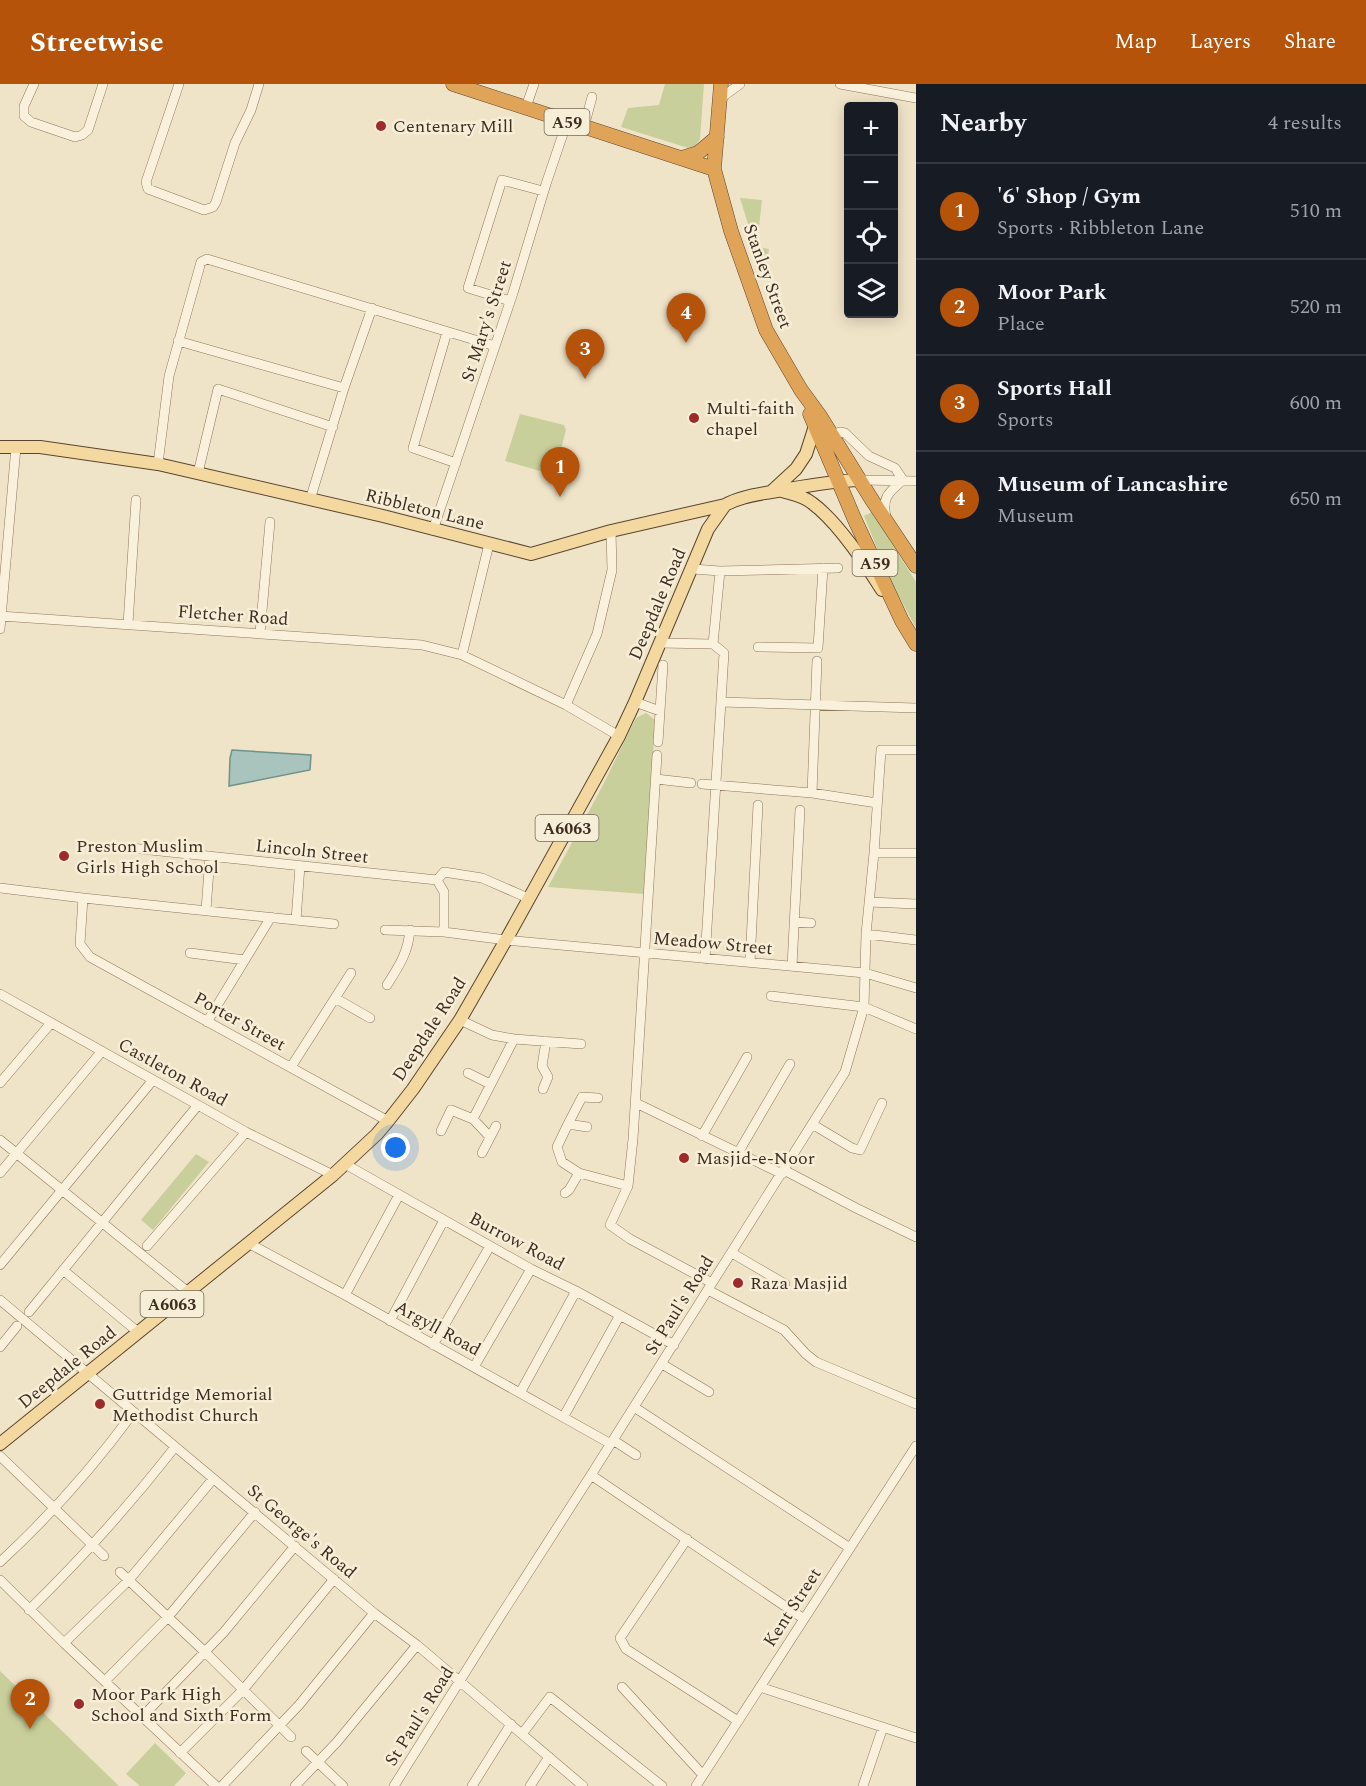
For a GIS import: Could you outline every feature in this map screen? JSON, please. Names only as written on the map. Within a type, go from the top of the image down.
[{"type":"highway","name":"A59","points":[[453,84],[714,169]]},
{"type":"highway","points":[[714,169],[721,84]]},
{"type":"highway","points":[[682,158],[698,153],[717,137]]},
{"type":"highway","name":"Stanley Street","points":[[714,169],[731,231],[766,330],[801,390],[860,480]]},
{"type":"highway","name":"Stanley Street","points":[[801,390],[837,481]]},
{"type":"highway","name":"A59","points":[[860,480],[915,563]]},
{"type":"highway","name":"A59","points":[[837,481],[902,621],[916,644]]},
{"type":"main road","points":[[775,492],[806,454],[815,426]]},
{"type":"main road","name":"Ribbleton Lane","points":[[0,447],[40,447],[158,464],[383,516],[531,554],[611,531],[725,505],[734,500],[837,481],[860,480]]},
{"type":"main road","points":[[775,492],[801,497],[826,515],[863,560],[902,621]]},
{"type":"main road","name":"Deepdale Road","points":[[0,1444],[333,1175],[377,1134],[413,1089],[460,1020],[619,736],[693,569],[708,529],[725,505]]},
{"type":"main road","points":[[691,513],[703,518],[708,529]]},
{"type":"street","points":[[34,84],[24,106],[24,116],[31,122],[75,137],[88,130],[104,84]]},
{"type":"street","points":[[179,84],[146,182],[148,189],[204,210],[213,207],[216,202],[234,143],[251,111],[259,84]]},
{"type":"street","points":[[526,107],[534,84]]},
{"type":"street","points":[[720,102],[725,95],[740,84]]},
{"type":"street","points":[[840,84],[916,98]]},
{"type":"street","points":[[584,127],[592,97]]},
{"type":"street","name":"St Mary's Street","points":[[433,530],[567,122]]},
{"type":"street","points":[[510,301],[468,288],[502,180],[543,192]]},
{"type":"street","points":[[158,464],[169,376],[201,262],[207,259],[495,346]]},
{"type":"street","points":[[310,500],[344,388],[372,308]]},
{"type":"street","points":[[447,332],[412,448],[456,463]]},
{"type":"street","points":[[178,341],[344,388]]},
{"type":"street","points":[[198,473],[218,389],[333,427]]},
{"type":"street","points":[[831,435],[845,433],[869,456],[895,468],[903,480]]},
{"type":"street","points":[[0,629],[16,447]]},
{"type":"street","points":[[860,480],[916,481]]},
{"type":"street","points":[[887,522],[884,506],[887,495],[903,480]]},
{"type":"street","points":[[128,624],[136,500]]},
{"type":"street","points":[[260,633],[270,522]]},
{"type":"street","points":[[566,705],[597,634],[612,570],[611,531]]},
{"type":"street","points":[[462,655],[489,544]]},
{"type":"street","points":[[758,647],[818,648],[823,568]]},
{"type":"street","points":[[693,569],[720,571],[838,568]]},
{"type":"street","points":[[713,644],[720,571]]},
{"type":"street","name":"Fletcher Road","points":[[1,616],[422,645],[462,655],[566,705],[619,736]]},
{"type":"street","points":[[660,643],[713,644],[724,654],[705,959]]},
{"type":"street","points":[[812,793],[817,661]]},
{"type":"street","points":[[658,742],[663,665]]},
{"type":"street","points":[[635,702],[660,711]]},
{"type":"street","points":[[721,702],[916,708]]},
{"type":"street","name":"St Paul's Road","points":[[394,1786],[845,1072],[864,1007],[866,934],[882,750],[916,750]]},
{"type":"street","points":[[657,755],[636,1103],[628,1186],[610,1225],[784,1330],[816,1362],[916,1404]]},
{"type":"street","points":[[656,779],[691,783]]},
{"type":"street","points":[[702,784],[812,793],[878,802]]},
{"type":"street","points":[[750,962],[758,805]]},
{"type":"street","points":[[792,966],[800,810]]},
{"type":"street","name":"Lincoln Street","points":[[131,848],[437,880],[444,872],[482,878],[528,898]]},
{"type":"street","points":[[874,853],[916,854]]},
{"type":"street","points":[[206,910],[210,856]]},
{"type":"street","points":[[296,920],[300,866]]},
{"type":"street","points":[[437,880],[444,892],[444,932]]},
{"type":"street","points":[[0,888],[334,924]]},
{"type":"street","name":"Porter Street","points":[[83,898],[80,944],[90,957],[388,1121]]},
{"type":"street","points":[[869,902],[916,904]]},
{"type":"street","points":[[207,1023],[271,917]]},
{"type":"street","points":[[794,922],[811,923]]},
{"type":"street","name":"Meadow Street","points":[[385,930],[444,932],[645,954],[865,973],[916,988]]},
{"type":"street","points":[[387,985],[409,946],[410,930]]},
{"type":"street","points":[[866,934],[916,940]]},
{"type":"street","points":[[190,953],[245,960]]},
{"type":"street","points":[[291,1067],[351,973]]},
{"type":"street","name":"Castleton Road","points":[[0,994],[246,1132],[333,1175]]},
{"type":"street","points":[[771,996],[864,1007],[916,1029]]},
{"type":"street","points":[[335,998],[370,1018]]},
{"type":"street","points":[[460,1020],[492,1035],[581,1044]]},
{"type":"street","points":[[2,1078],[51,1023]]},
{"type":"street","points":[[472,1119],[514,1039]]},
{"type":"street","points":[[542,1041],[542,1065],[548,1077],[543,1089]]},
{"type":"street","points":[[0,1173],[102,1051]]},
{"type":"street","points":[[702,1136],[747,1057]]},
{"type":"street","points":[[738,1153],[790,1064]]},
{"type":"street","points":[[468,1073],[490,1084]]},
{"type":"street","points":[[0,1266],[153,1080]]},
{"type":"street","points":[[598,1098],[582,1097],[557,1147],[562,1162],[579,1173],[628,1186]]},
{"type":"street","points":[[636,1103],[916,1237]]},
{"type":"street","points":[[812,1124],[852,1148],[860,1150],[882,1103]]},
{"type":"street","points":[[29,1312],[198,1105]]},
{"type":"street","points":[[441,1131],[451,1110],[472,1119],[490,1137]]},
{"type":"street","points":[[568,1124],[587,1127]]},
{"type":"street","points":[[482,1153],[496,1126]]},
{"type":"street","points":[[147,1246],[246,1132]]},
{"type":"street","points":[[0,1140],[188,1292]]},
{"type":"street","name":"Burrow Road","points":[[347,1162],[399,1195],[531,1269],[676,1341]]},
{"type":"street","points":[[565,1193],[579,1173]]},
{"type":"street","points":[[345,1295],[399,1195]]},
{"type":"street","points":[[390,1320],[444,1220]]},
{"type":"street","name":"Argyll Road","points":[[248,1243],[636,1455]]},
{"type":"street","points":[[433,1345],[490,1246]]},
{"type":"street","points":[[732,1253],[785,1284]]},
{"type":"street","points":[[474,1367],[531,1269]]},
{"type":"street","points":[[63,1270],[138,1332]]},
{"type":"street","points":[[520,1393],[576,1291]]},
{"type":"street","name":"St George's Road","points":[[0,1300],[133,1413],[417,1645],[583,1786]]},
{"type":"street","points":[[564,1416],[620,1315]]},
{"type":"street","points":[[0,1347],[17,1326]]},
{"type":"street","points":[[662,1364],[709,1392]]},
{"type":"street","points":[[634,1407],[850,1548]]},
{"type":"street","points":[[0,1562],[54,1508],[114,1439],[133,1413]]},
{"type":"street","name":"Kent Street","points":[[696,1786],[916,1446]]},
{"type":"street","points":[[29,1610],[93,1545],[175,1447]]},
{"type":"street","points":[[0,1456],[104,1556]]},
{"type":"street","points":[[591,1475],[804,1619]]},
{"type":"street","points":[[64,1643],[128,1581],[213,1479]]},
{"type":"street","points":[[105,1681],[168,1617],[255,1512]]},
{"type":"street","points":[[687,1539],[620,1638],[626,1649],[738,1721]]},
{"type":"street","points":[[142,1717],[224,1632],[295,1546]]},
{"type":"street","points":[[120,1572],[291,1737]]},
{"type":"street","points":[[180,1753],[243,1690],[334,1579]]},
{"type":"street","points":[[0,1580],[216,1786]]},
{"type":"street","points":[[222,1786],[299,1705],[375,1613]]},
{"type":"street","points":[[295,1786],[318,1763],[417,1645]]},
{"type":"street","points":[[622,1687],[703,1775]]},
{"type":"street","points":[[760,1687],[916,1738]]},
{"type":"street","points":[[522,1734],[550,1697],[662,1786]]},
{"type":"street","points":[[472,1786],[511,1724]]},
{"type":"street","points":[[863,1786],[883,1727]]},
{"type":"street","points":[[306,1751],[343,1786]]},
{"type":"street","points":[[530,1786],[549,1757]]},
{"type":"green space","points":[[665,84],[704,84],[700,139],[695,146],[688,148],[621,127],[628,108],[659,105]]},
{"type":"green space","points":[[740,198],[762,200],[757,245],[769,249],[766,273],[763,273]]},
{"type":"green space","points":[[520,414],[564,425],[566,430],[554,475],[505,461]]},
{"type":"green space","points":[[872,512],[916,582],[916,628],[889,578],[864,516]]},
{"type":"green space","points":[[646,713],[655,720],[645,894],[548,887],[636,718]]},
{"type":"green space","points":[[196,1154],[209,1162],[153,1230],[141,1220]]},
{"type":"green space","points":[[0,1671],[119,1786],[0,1786]]},
{"type":"green space","points":[[155,1743],[186,1773],[174,1786],[140,1786],[126,1774]]},
{"type":"water","points":[[232,750],[311,755],[310,770],[229,786]]},
{"type":"place","name":"Centenary Mill","points":[[381,126]]},
{"type":"place","name":"Museum of Lancashire","points":[[686,343]]},
{"type":"place","name":"Sports Hall","points":[[585,379]]},
{"type":"place","name":"Multi-faith chapel","points":[[694,418]]},
{"type":"place","name":"'6' Shop / Gym","points":[[560,497]]},
{"type":"place","name":"Preston Muslim Girls High School","points":[[64,856]]},
{"type":"place","name":"Masjid-e-Noor","points":[[684,1158]]},
{"type":"place","name":"Raza Masjid","points":[[738,1283]]},
{"type":"place","name":"Guttridge Memorial Methodist Church","points":[[100,1404]]},
{"type":"place","name":"Moor Park High School and Sixth Form","points":[[79,1704]]},
{"type":"place","name":"Moor Park","points":[[30,1729]]}]
